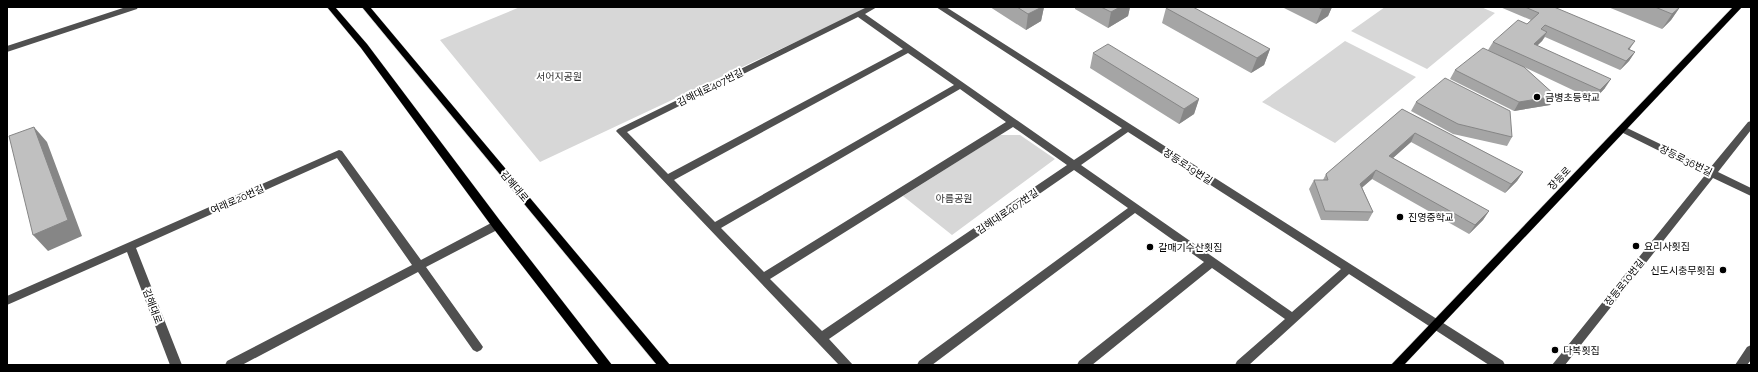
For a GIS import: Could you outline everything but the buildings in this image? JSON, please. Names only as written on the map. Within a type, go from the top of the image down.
[{"type":"main road","points":[[332,7],[364,46],[498,225],[606,365]]},
{"type":"main road","name":"김해대로","points":[[366,7],[664,365]]},
{"type":"main road","name":"장등로","points":[[1397,365],[1738,7]]},
{"type":"street","points":[[7,49],[134,7]]},
{"type":"street","name":"김해대로407번길","points":[[847,365],[621,131],[873,7]]},
{"type":"street","name":"장등로19번길","points":[[940,7],[1499,365]]},
{"type":"street","points":[[859,14],[1293,319]]},
{"type":"street","points":[[667,179],[909,49]]},
{"type":"street","points":[[714,228],[961,85]]},
{"type":"street","points":[[763,278],[1013,122]]},
{"type":"street","name":"장등로10번길","points":[[1558,365],[1751,124]]},
{"type":"street","name":"김해대로407번길","points":[[821,338],[1128,128]]},
{"type":"street","name":"장등로36번길","points":[[1622,129],[1751,192]]},
{"type":"street","name":"여래로20번길","points":[[7,301],[339,153],[420,266]]},
{"type":"street","points":[[923,365],[1135,208]]},
{"type":"street","points":[[231,365],[498,225]]},
{"type":"street","name":"김해대로","points":[[130,246],[176,365]]},
{"type":"street","points":[[1083,365],[1212,262]]},
{"type":"street","points":[[420,266],[477,347]]},
{"type":"street","points":[[1241,365],[1348,269]]},
{"type":"street","points":[[1741,365],[1751,350]]},
{"type":"green space","name":"서어지공원","points":[[520,7],[870,7],[540,162],[440,40]]},
{"type":"green space","points":[[1385,7],[1481,7],[1495,13],[1427,69],[1351,31]]},
{"type":"green space","points":[[1345,41],[1416,77],[1335,143],[1262,102]]},
{"type":"green space","name":"아름공원","points":[[1000,135],[1020,135],[1055,159],[952,235],[903,196]]},
{"type":"place","name":"금병초등학교","points":[[1537,97]]},
{"type":"place","name":"진영중학교","points":[[1400,217]]},
{"type":"place","name":"요리사횟집","points":[[1636,246]]},
{"type":"place","name":"갈매기수산횟집","points":[[1150,247]]},
{"type":"place","name":"신도시충무횟집","points":[[1723,270]]},
{"type":"place","name":"다복횟집","points":[[1555,350]]}]
